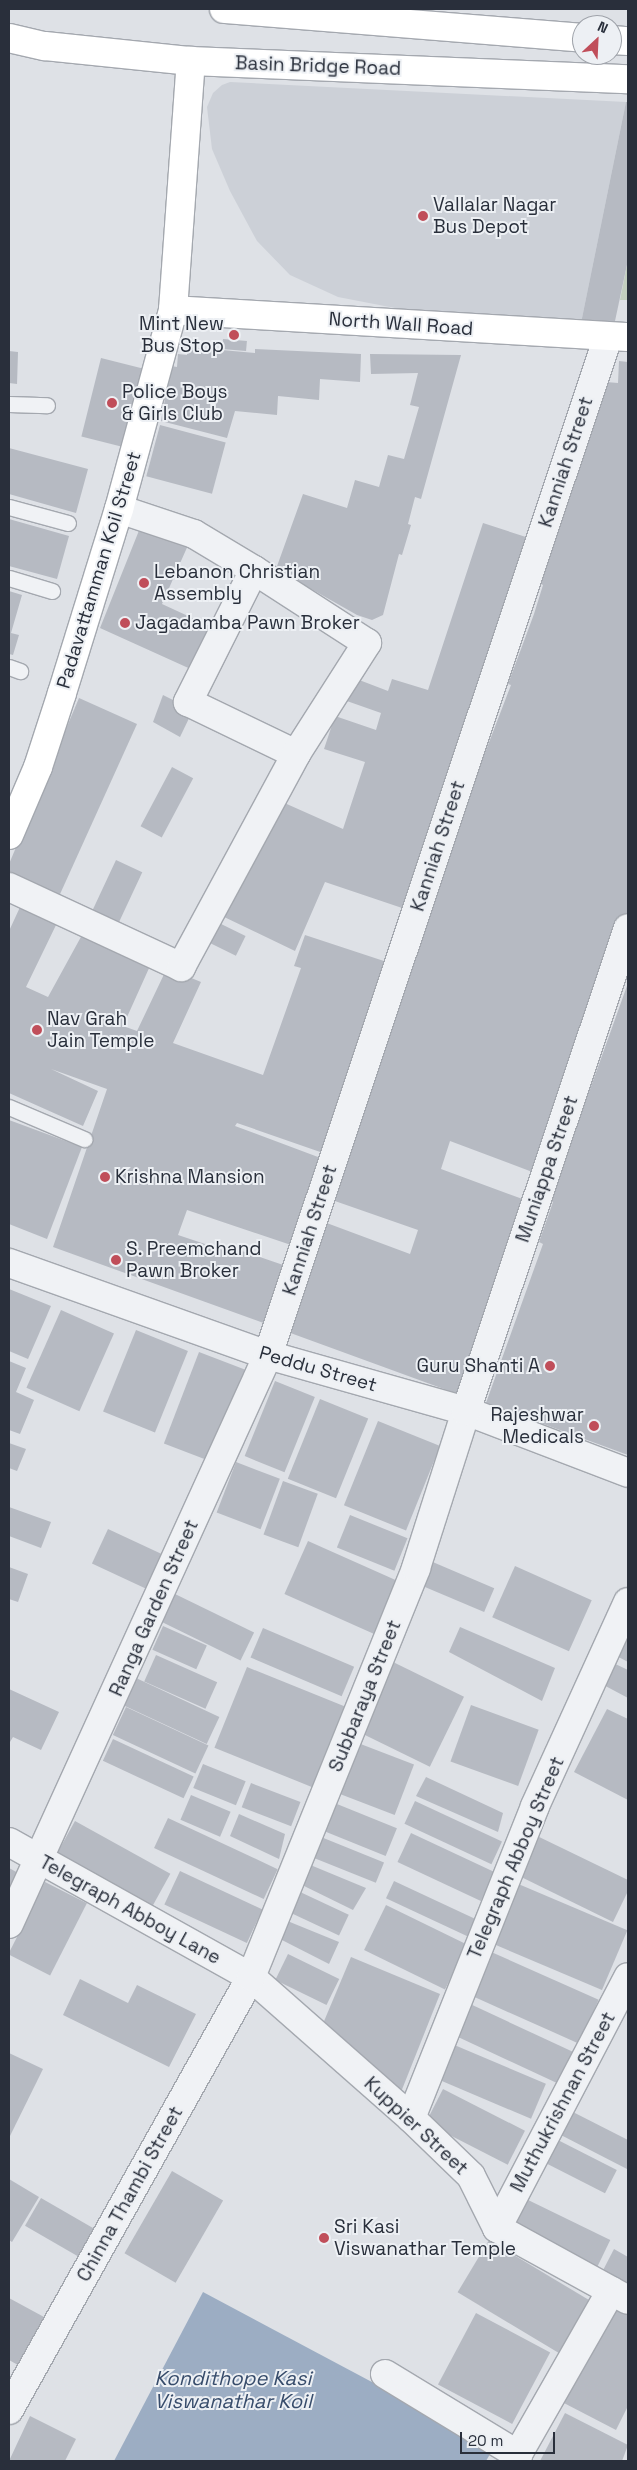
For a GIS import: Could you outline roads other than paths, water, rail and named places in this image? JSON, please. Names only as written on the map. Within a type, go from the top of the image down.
[{"type":"main road","points":[[224,9],[572,37]]},
{"type":"main road","name":"Basin Bridge Road","points":[[9,38],[45,46],[191,61],[628,79]]},
{"type":"main road","name":"Padavattamman Koil Street","points":[[9,835],[38,767],[119,509],[173,310],[191,61]]},
{"type":"main road","name":"North Wall Road","points":[[173,310],[618,337]]},
{"type":"street","name":"Kanniah Street","points":[[268,1355],[618,337]]},
{"type":"street","points":[[9,887],[181,967],[296,754],[367,644],[254,570],[194,534],[119,509]]},
{"type":"street","points":[[254,570],[188,702],[296,754]]},
{"type":"street","name":"Muniappa Street","points":[[466,1411],[628,928]]},
{"type":"street","name":"Peddu Street","points":[[9,1263],[268,1355],[466,1411],[628,1474]]},
{"type":"street","name":"Ranga Garden Street","points":[[9,1924],[268,1355]]},
{"type":"street","name":"Subbaraya Street","points":[[251,1977],[416,1568],[466,1411]]},
{"type":"street","name":"Telegraph Abboy Street","points":[[411,2118],[536,1806],[628,1602]]},
{"type":"street","name":"Telegraph Abboy Lane","points":[[9,1842],[251,1977]]},
{"type":"street","name":"Kuppier Street","points":[[251,1977],[411,2118],[471,2176],[497,2228]]},
{"type":"street","name":"Chinna Thambi Street","points":[[9,2410],[251,1977]]},
{"type":"street","name":"Muthukrishnan Street","points":[[497,2228],[628,1977]]},
{"type":"street","points":[[385,2374],[516,2458],[620,2295],[497,2228]]},
{"type":"lane","points":[[9,404],[47,405]]},
{"type":"lane","points":[[9,507],[68,523]]},
{"type":"lane","points":[[9,578],[52,591]]},
{"type":"lane","points":[[9,1107],[84,1139]]},
{"type":"water","name":"Kondithope Kasi Viswanathar Koil","points":[[203,2292],[494,2447],[486,2461],[114,2461]]},
{"type":"place","name":"Vallalar Nagar Bus Depot","points":[[423,216]]},
{"type":"place","name":"Mint New Bus Stop","points":[[234,335]]},
{"type":"place","name":"Police Boys & Girls Club","points":[[112,403]]},
{"type":"place","name":"Lebanon Christian Assembly","points":[[144,583]]},
{"type":"place","name":"Jagadamba Pawn Broker","points":[[125,623]]},
{"type":"place","name":"Nav Grah Jain Temple","points":[[37,1030]]},
{"type":"place","name":"Krishna Mansion","points":[[105,1177]]},
{"type":"place","name":"S. Preemchand Pawn Broker","points":[[116,1260]]},
{"type":"place","name":"Guru Shanti A","points":[[550,1366]]},
{"type":"place","name":"Rajeshwar Medicals","points":[[594,1426]]},
{"type":"place","name":"Sri Kasi Viswanathar Temple","points":[[324,2238]]}]
